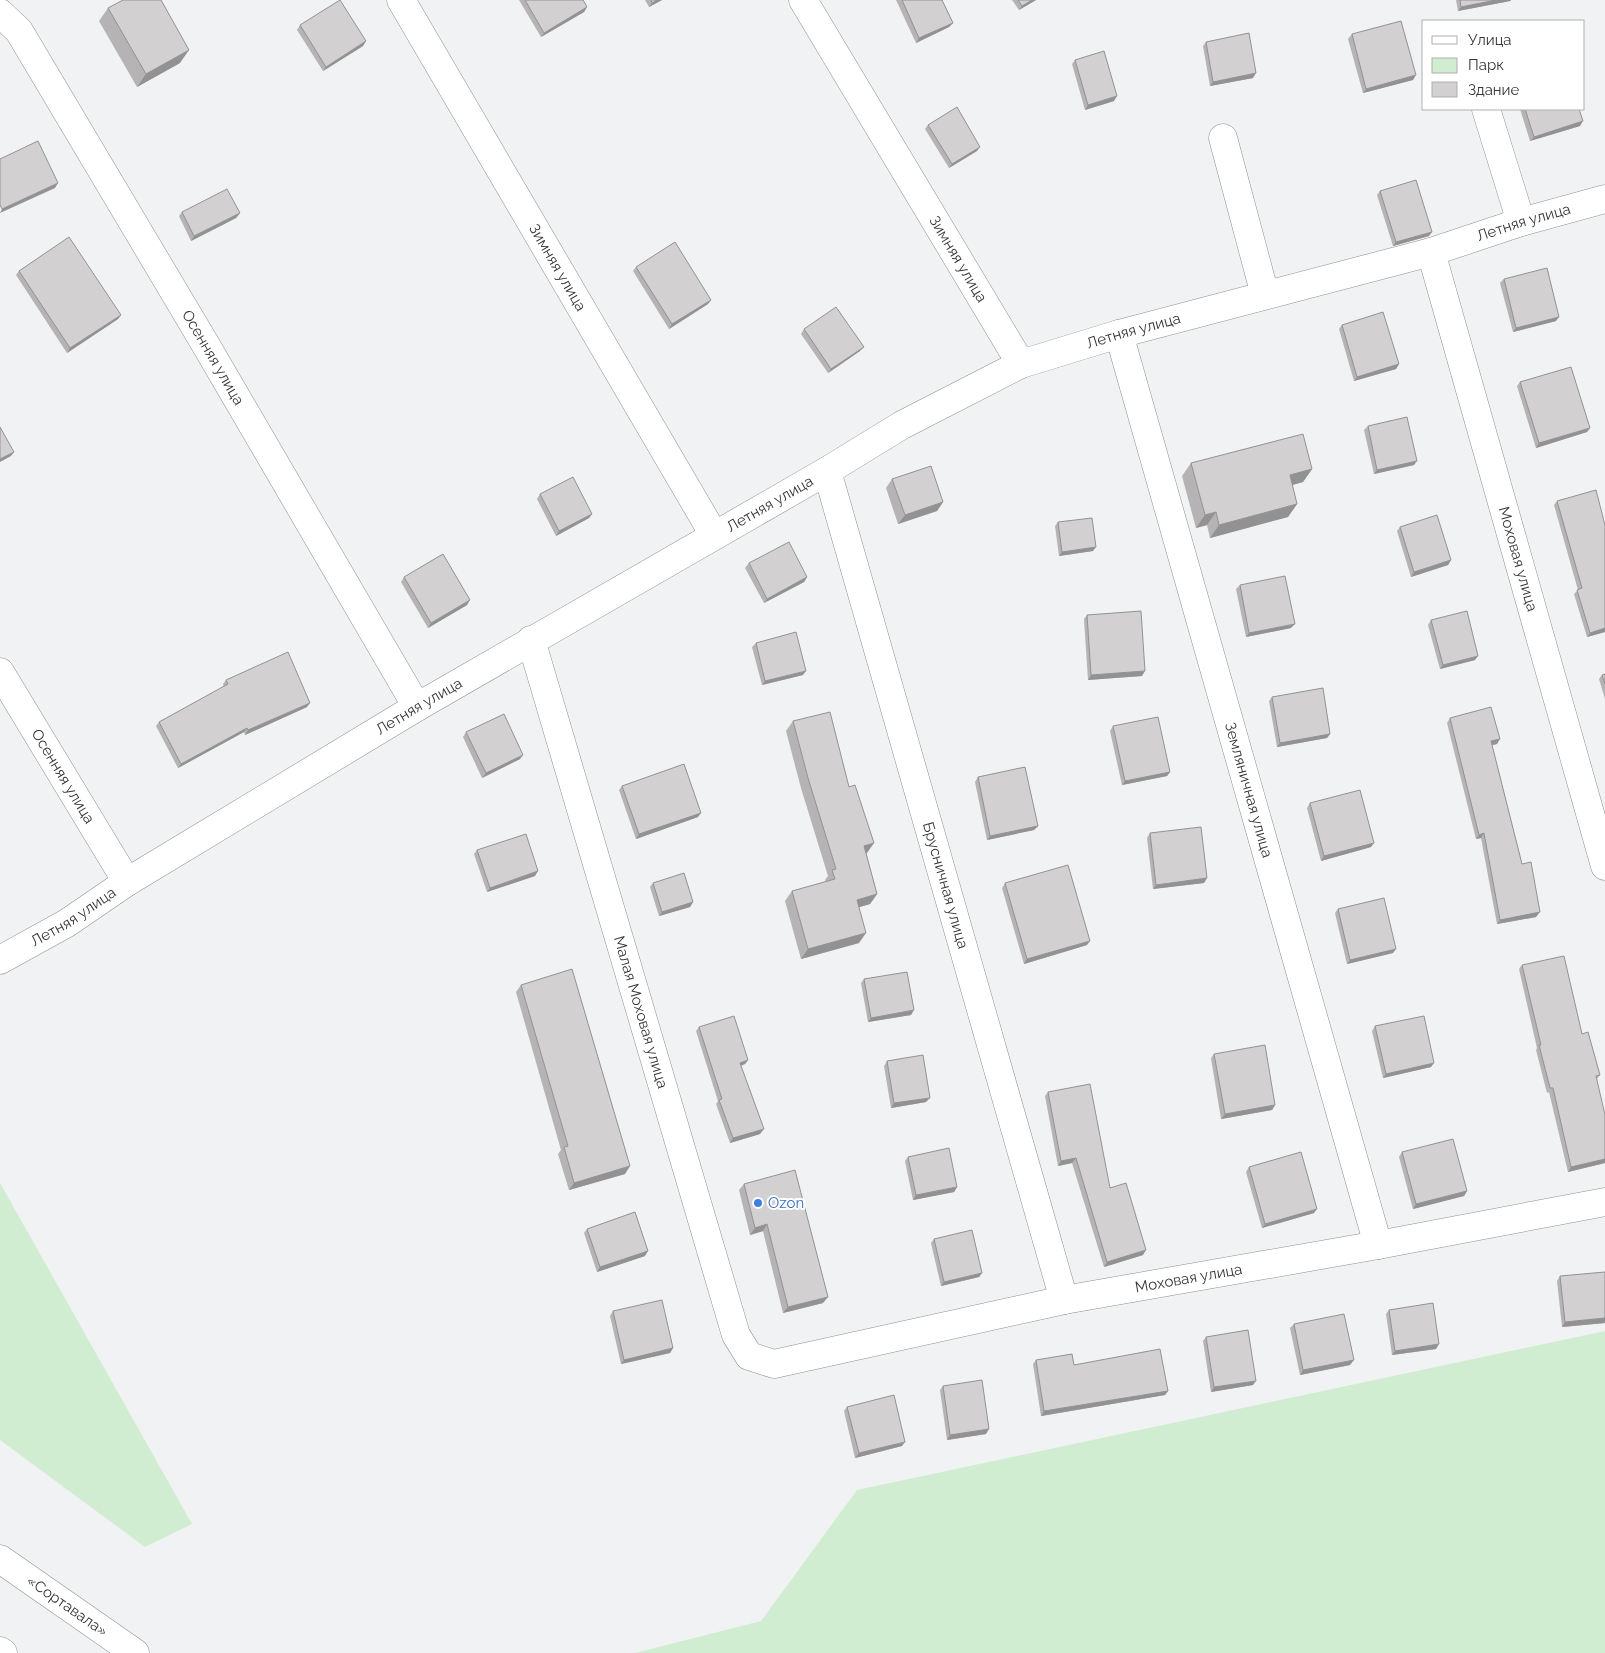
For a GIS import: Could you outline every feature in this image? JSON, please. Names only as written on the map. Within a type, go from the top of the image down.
[{"type":"main road","name":"Зимняя улица","points":[[401,0],[714,535]]},
{"type":"main road","name":"Зимняя улица","points":[[804,0],[1021,364]]},
{"type":"main road","name":"Осенняя улица","points":[[0,13],[19,31],[207,347],[417,708]]},
{"type":"main road","points":[[1486,110],[1521,222]]},
{"type":"main road","points":[[1223,138],[1265,295]]},
{"type":"main road","name":"Летняя улица","points":[[0,960],[67,923],[127,882],[531,640],[827,471],[902,425],[1021,364],[1120,334],[1431,252],[1521,222],[1605,199]]},
{"type":"main road","name":"Моховая улица","points":[[1431,252],[1605,866]]},
{"type":"main road","name":"Земляничная улица","points":[[1120,334],[1378,1245]]},
{"type":"main road","name":"Брусничная улица","points":[[827,471],[1064,1300]]},
{"type":"main road","name":"Малая Моховая улица","points":[[531,640],[736,1335],[749,1356],[774,1364]]},
{"type":"main road","name":"Осенняя улица","points":[[0,672],[127,882]]},
{"type":"main road","name":"Моховая улица","points":[[774,1364],[1064,1300],[1378,1245],[1605,1202]]},
{"type":"main road","name":"«Сортавала»","points":[[0,1559],[135,1653]]},
{"type":"green space","points":[[0,1183],[192,1524],[145,1547],[0,1440]]},
{"type":"green space","points":[[1605,1331],[1605,1653],[635,1653],[761,1621],[857,1490]]},
{"type":"building","points":[[123,0],[161,0],[189,50],[146,74],[108,8]]},
{"type":"building","points":[[340,0],[366,41],[326,67],[300,25]]},
{"type":"building","points":[[525,0],[583,0],[587,7],[544,33]]},
{"type":"building","points":[[902,0],[942,0],[953,23],[919,38]]},
{"type":"building","points":[[1018,0],[1032,0],[1022,6]]},
{"type":"building","points":[[1460,0],[1496,0],[1461,7]]},
{"type":"building","points":[[1401,21],[1416,75],[1366,89],[1352,34]]},
{"type":"building","points":[[1249,33],[1256,73],[1213,82],[1206,42]]},
{"type":"building","points":[[1104,51],[1117,96],[1088,105],[1075,60]]},
{"type":"building","points":[[957,107],[980,147],[952,164],[928,125]]},
{"type":"building","points":[[1525,110],[1579,110],[1583,121],[1534,137]]},
{"type":"building","points":[[38,141],[58,183],[2,209],[0,205],[0,159]]},
{"type":"building","points":[[1416,180],[1432,232],[1396,242],[1380,191]]},
{"type":"building","points":[[227,189],[240,213],[194,236],[182,212]]},
{"type":"building","points":[[69,237],[121,315],[70,348],[19,271]]},
{"type":"building","points":[[675,242],[711,300],[672,324],[636,267]]},
{"type":"building","points":[[1547,268],[1559,317],[1516,328],[1504,279]]},
{"type":"building","points":[[836,307],[864,347],[831,369],[804,329]]},
{"type":"building","points":[[1383,312],[1399,364],[1357,377],[1342,325]]},
{"type":"building","points":[[1571,367],[1590,428],[1539,443],[1520,382]]},
{"type":"building","points":[[1407,417],[1417,461],[1377,470],[1368,426]]},
{"type":"building","points":[[0,427],[14,452],[0,459]]},
{"type":"building","points":[[1303,434],[1312,469],[1290,475],[1297,504],[1219,525],[1216,512],[1205,515],[1191,463]]},
{"type":"building","points":[[931,466],[943,502],[905,515],[892,479]]},
{"type":"building","points":[[573,477],[592,514],[559,531],[540,494]]},
{"type":"building","points":[[1596,490],[1605,525],[1605,628],[1590,633],[1577,590],[1582,588],[1557,501]]},
{"type":"building","points":[[1437,515],[1451,560],[1414,572],[1400,527]]},
{"type":"building","points":[[1092,518],[1096,547],[1062,552],[1058,522]]},
{"type":"building","points":[[789,542],[807,577],[767,599],[749,563]]},
{"type":"building","points":[[443,554],[470,600],[431,623],[404,577]]},
{"type":"building","points":[[1285,576],[1295,624],[1249,633],[1240,585]]},
{"type":"building","points":[[1141,611],[1145,671],[1091,675],[1087,615]]},
{"type":"building","points":[[1467,611],[1478,656],[1443,665],[1431,620]]},
{"type":"building","points":[[796,632],[806,671],[765,681],[756,643]]},
{"type":"building","points":[[288,652],[310,703],[248,730],[247,728],[181,764],[159,722],[228,684],[226,680]]},
{"type":"building","points":[[1323,688],[1330,734],[1280,743],[1272,697]]},
{"type":"building","points":[[1491,707],[1500,739],[1491,741],[1522,864],[1531,862],[1540,912],[1500,920],[1484,833],[1479,835],[1450,718]]},
{"type":"building","points":[[830,712],[849,787],[855,785],[874,843],[864,846],[877,894],[857,900],[866,933],[808,949],[792,891],[835,879],[832,870],[836,869],[793,721]]},
{"type":"building","points":[[504,714],[523,755],[486,773],[466,732]]},
{"type":"building","points":[[1158,717],[1170,772],[1125,781],[1113,726]]},
{"type":"building","points":[[684,764],[701,813],[639,834],[622,786]]},
{"type":"building","points":[[1025,767],[1038,826],[990,836],[978,777]]},
{"type":"building","points":[[1360,790],[1374,843],[1324,856],[1310,803]]},
{"type":"building","points":[[1201,827],[1207,878],[1156,885],[1150,833]]},
{"type":"building","points":[[526,834],[538,871],[490,888],[477,850]]},
{"type":"building","points":[[1068,865],[1090,941],[1027,959],[1005,883]]},
{"type":"building","points":[[684,873],[693,902],[662,912],[653,883]]},
{"type":"building","points":[[1384,898],[1396,949],[1350,960],[1338,909]]},
{"type":"building","points":[[1564,956],[1582,1034],[1588,1032],[1600,1075],[1596,1076],[1605,1115],[1605,1159],[1571,1167],[1553,1088],[1550,1088],[1539,1045],[1541,1045],[1522,965]]},
{"type":"building","points":[[572,969],[630,1166],[574,1183],[564,1147],[568,1146],[521,985]]},
{"type":"building","points":[[907,972],[914,1010],[871,1018],[864,979]]},
{"type":"building","points":[[734,1016],[748,1060],[740,1063],[764,1129],[733,1138],[719,1100],[722,1099],[699,1027]]},
{"type":"building","points":[[1424,1016],[1434,1063],[1386,1074],[1375,1026]]},
{"type":"building","points":[[1265,1045],[1275,1105],[1225,1114],[1214,1054]]},
{"type":"building","points":[[923,1055],[930,1098],[894,1103],[887,1061]]},
{"type":"building","points":[[1090,1084],[1110,1188],[1126,1183],[1146,1250],[1107,1262],[1076,1158],[1061,1161],[1048,1092]]},
{"type":"building","points":[[1453,1139],[1467,1191],[1416,1204],[1402,1152]]},
{"type":"building","points":[[949,1148],[957,1187],[916,1195],[908,1157]]},
{"type":"building","points":[[1301,1152],[1317,1209],[1265,1224],[1249,1167]]},
{"type":"building","points":[[795,1170],[828,1297],[788,1307],[767,1224],[755,1228],[744,1184]]},
{"type":"building","points":[[635,1212],[648,1251],[600,1267],[587,1229]]},
{"type":"building","points":[[972,1230],[982,1273],[944,1282],[934,1239]]},
{"type":"building","points":[[1605,1272],[1605,1318],[1565,1322],[1560,1276]]},
{"type":"building","points":[[662,1300],[673,1348],[624,1360],[613,1311]]},
{"type":"building","points":[[1433,1303],[1439,1344],[1395,1351],[1389,1310]]},
{"type":"building","points":[[1344,1314],[1354,1360],[1303,1370],[1294,1324]]},
{"type":"building","points":[[1248,1330],[1256,1381],[1214,1387],[1206,1337]]},
{"type":"building","points":[[1160,1349],[1168,1391],[1044,1411],[1036,1360],[1072,1354],[1074,1365]]},
{"type":"building","points":[[982,1380],[989,1429],[950,1435],[943,1386]]},
{"type":"building","points":[[894,1395],[905,1442],[859,1453],[847,1407]]},
{"type":"place","name":"Ozon","points":[[758,1203]]}]
